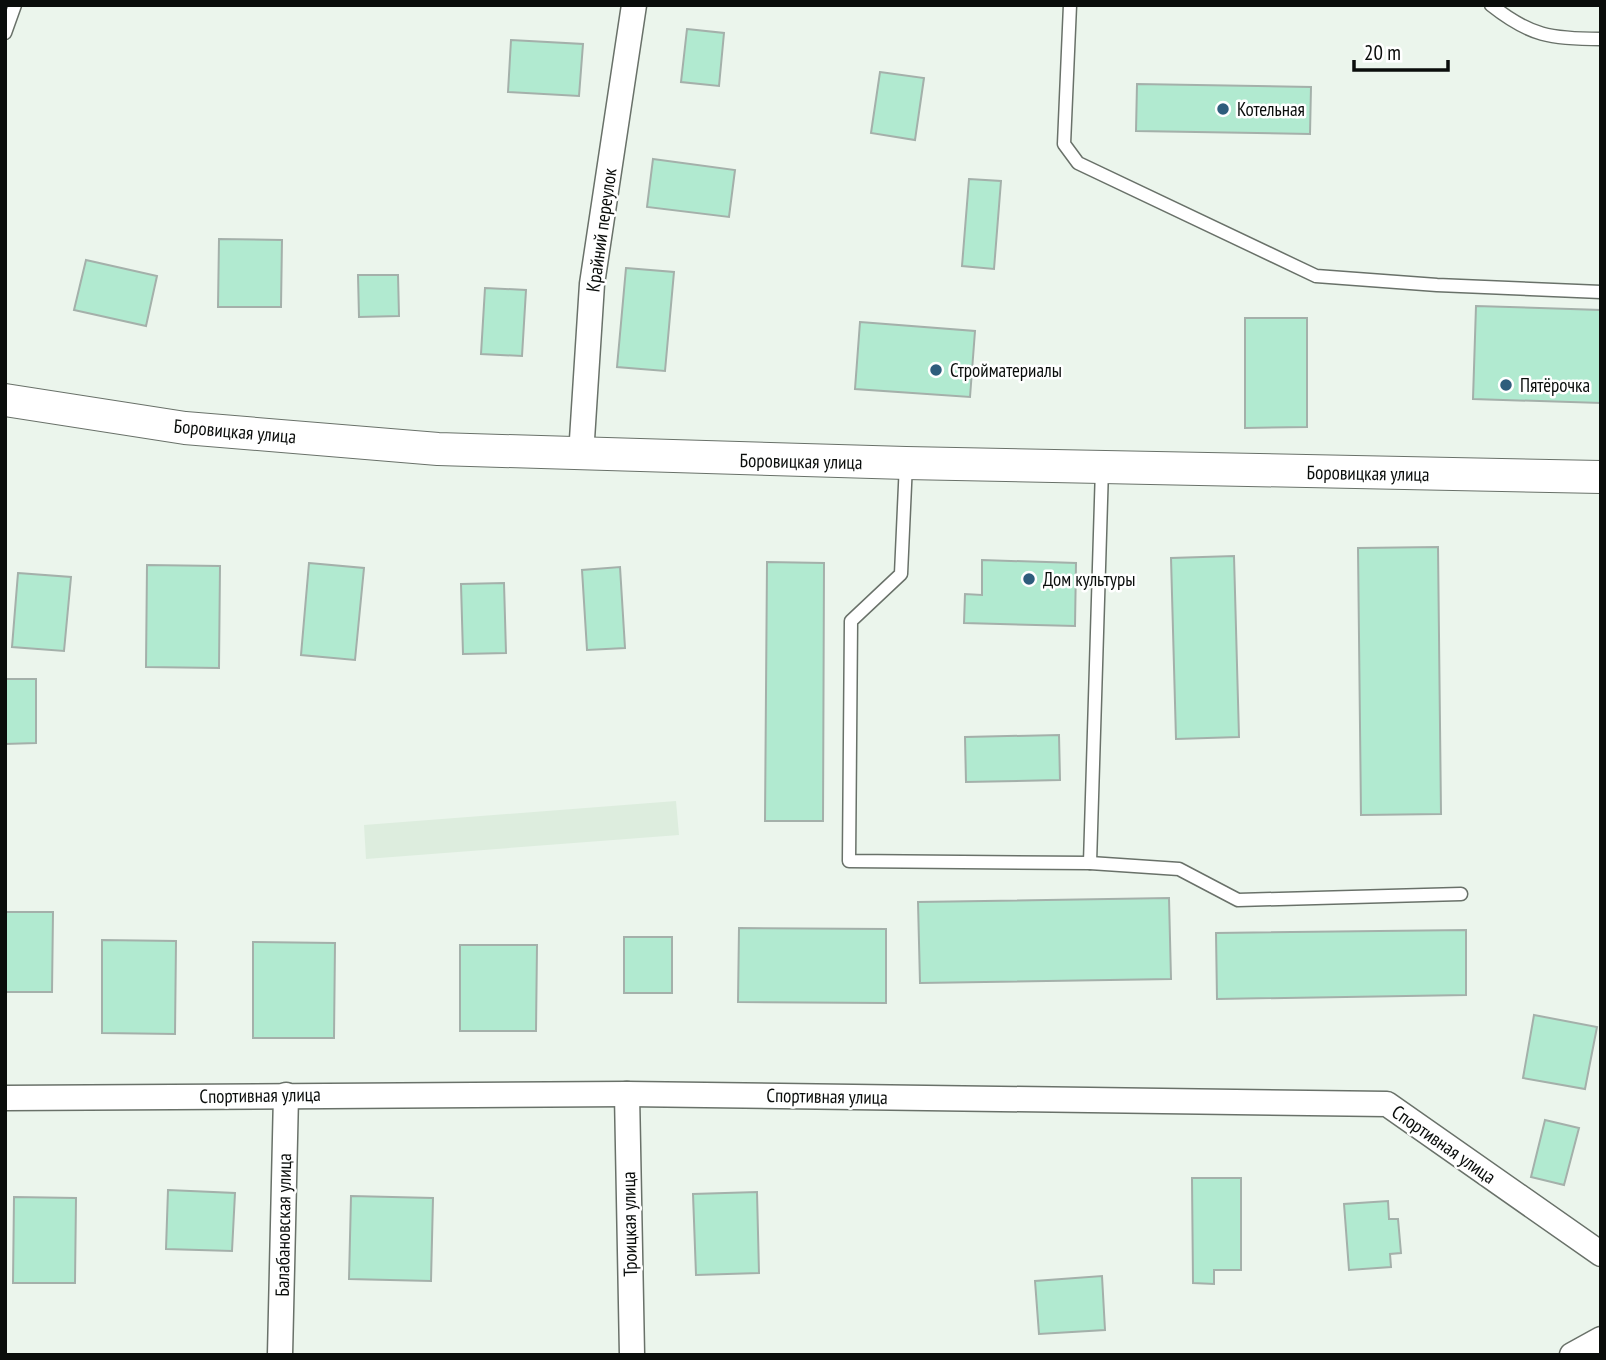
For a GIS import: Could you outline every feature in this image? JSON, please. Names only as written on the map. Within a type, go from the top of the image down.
[{"type":"street","name":"Крайний переулок","points":[[581,455],[593,284],[634,5]]},
{"type":"street","name":"Боровицкая улица","points":[[5,400],[185,428],[438,449],[1102,468],[1601,477]]},
{"type":"street","name":"Спортивная улица","points":[[5,1098],[626,1094],[1387,1104],[1601,1254]]},
{"type":"street","name":"Троицкая улица","points":[[626,1094],[632,1355]]},
{"type":"street","name":"Балабановская улица","points":[[280,1355],[286,1095]]},
{"type":"street","points":[[1572,1355],[1601,1339]]},
{"type":"lane","points":[[5,33],[15,5]]},
{"type":"lane","points":[[1070,5],[1064,144],[1078,163],[1316,276],[1601,292]]},
{"type":"lane","points":[[1491,5],[1520,28],[1567,39],[1601,39]]},
{"type":"lane","points":[[906,463],[901,574],[851,621],[849,861],[1090,863],[1179,869],[1238,900],[1461,894]]},
{"type":"lane","points":[[1090,863],[1102,468]]},
{"type":"shaded area","points":[[676,801],[679,835],[366,859],[364,825]]},
{"type":"building","points":[[687,29],[724,33],[719,86],[681,82]]},
{"type":"building","points":[[511,40],[583,44],[579,96],[508,92]]},
{"type":"building","points":[[880,72],[924,78],[915,140],[871,133]]},
{"type":"building","name":"Котельная","points":[[1137,84],[1311,87],[1310,134],[1136,131]]},
{"type":"building","points":[[653,159],[735,170],[729,217],[647,207]]},
{"type":"building","points":[[969,179],[1001,181],[994,269],[962,266]]},
{"type":"building","points":[[219,239],[282,240],[281,307],[218,307]]},
{"type":"building","points":[[86,260],[157,276],[146,326],[74,310]]},
{"type":"building","points":[[626,268],[674,272],[665,371],[617,367]]},
{"type":"building","points":[[358,275],[398,275],[399,316],[359,317]]},
{"type":"building","points":[[485,288],[526,290],[522,356],[481,354]]},
{"type":"building","points":[[1476,306],[1601,310],[1601,403],[1473,399]]},
{"type":"building","points":[[1245,318],[1307,318],[1307,427],[1245,428]]},
{"type":"building","points":[[860,322],[975,331],[970,397],[855,389]]},
{"type":"building","points":[[1438,547],[1441,814],[1361,815],[1358,548]]},
{"type":"building","points":[[1234,556],[1239,737],[1176,739],[1171,558]]},
{"type":"building","name":"Дом культуры","points":[[982,560],[1076,563],[1075,626],[964,623],[965,594],[982,595]]},
{"type":"building","points":[[767,562],[824,563],[823,821],[765,821]]},
{"type":"building","points":[[309,563],[364,568],[355,660],[301,655]]},
{"type":"building","points":[[147,565],[220,566],[219,668],[146,667]]},
{"type":"building","points":[[620,567],[625,648],[587,650],[582,570]]},
{"type":"building","points":[[18,573],[71,577],[64,651],[12,647]]},
{"type":"building","points":[[504,583],[506,653],[463,654],[461,584]]},
{"type":"building","points":[[5,679],[36,679],[36,743],[5,744]]},
{"type":"building","points":[[1059,735],[1060,780],[966,782],[965,737]]},
{"type":"building","points":[[1169,898],[1171,979],[920,983],[918,902]]},
{"type":"building","points":[[5,912],[53,912],[52,992],[5,992]]},
{"type":"building","points":[[739,928],[886,929],[886,1003],[738,1002]]},
{"type":"building","points":[[1466,930],[1466,995],[1217,999],[1216,933]]},
{"type":"building","points":[[624,937],[672,937],[672,993],[624,993]]},
{"type":"building","points":[[102,940],[176,941],[175,1034],[102,1033]]},
{"type":"building","points":[[253,942],[335,943],[334,1038],[253,1038]]},
{"type":"building","points":[[460,945],[537,945],[536,1031],[460,1031]]},
{"type":"building","points":[[1534,1015],[1597,1027],[1585,1089],[1523,1078]]},
{"type":"building","points":[[1545,1120],[1579,1128],[1564,1185],[1531,1177]]},
{"type":"building","points":[[1192,1178],[1241,1178],[1241,1270],[1214,1270],[1214,1284],[1193,1283]]},
{"type":"building","points":[[168,1190],[235,1193],[232,1251],[166,1249]]},
{"type":"building","points":[[757,1192],[759,1273],[696,1275],[693,1194]]},
{"type":"building","points":[[351,1196],[433,1198],[431,1281],[349,1279]]},
{"type":"building","points":[[14,1197],[76,1198],[75,1283],[13,1283]]},
{"type":"building","points":[[1388,1201],[1389,1219],[1398,1219],[1401,1253],[1390,1254],[1391,1267],[1349,1270],[1344,1204]]},
{"type":"building","points":[[1102,1276],[1105,1330],[1039,1334],[1035,1281]]},
{"type":"place","name":"Котельная","points":[[1223,109]]},
{"type":"place","name":"Стройматериалы","points":[[936,370]]},
{"type":"place","name":"Пятёрочка","points":[[1506,385]]},
{"type":"place","name":"Дом культуры","points":[[1029,579]]}]
